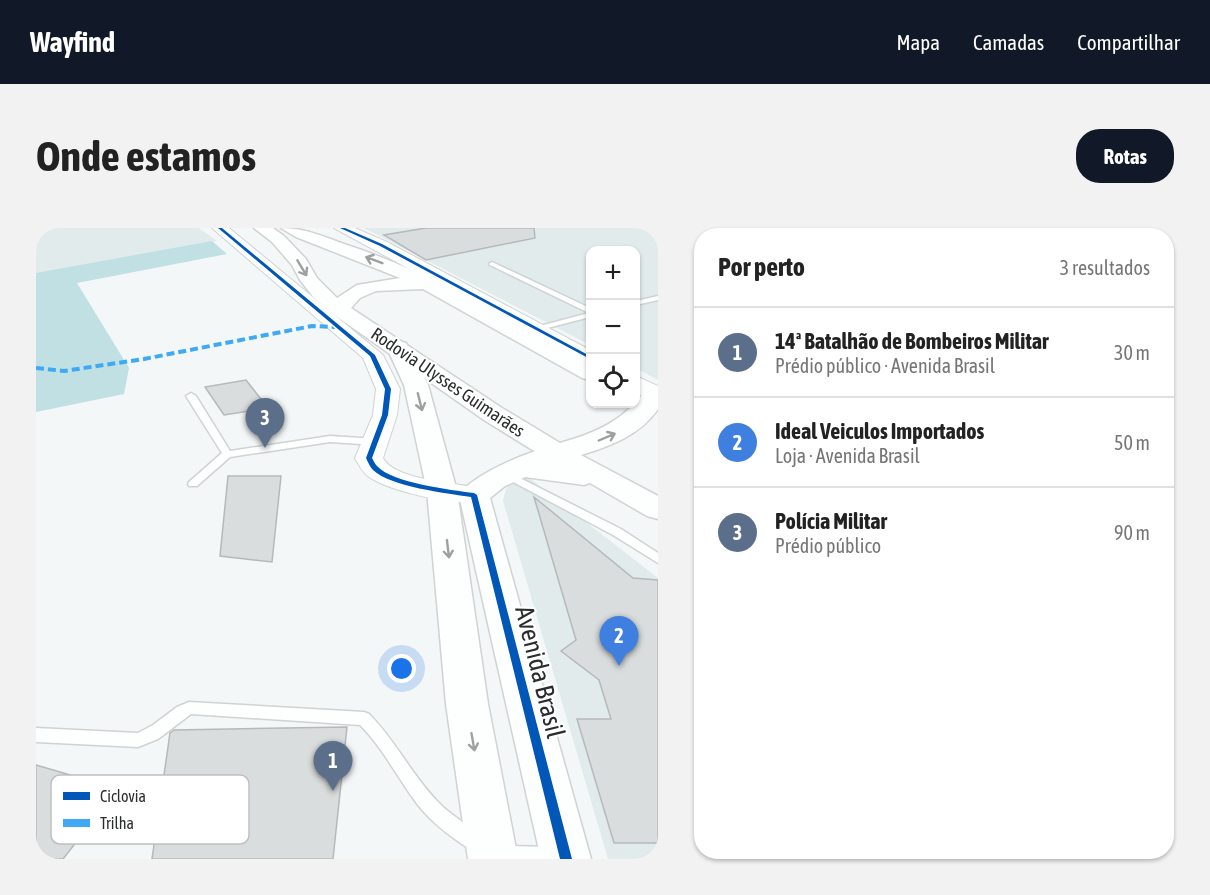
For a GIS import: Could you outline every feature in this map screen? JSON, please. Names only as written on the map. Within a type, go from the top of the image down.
[{"type":"main road","name":"Rodovia Ulysses Guimarães","points":[[261,228],[279,239],[300,263],[309,280],[321,294],[340,310],[493,414],[556,453],[658,509]]},
{"type":"main road","points":[[289,228],[390,267],[427,284],[586,369]]},
{"type":"main road","points":[[340,310],[342,304],[350,297],[371,288],[397,284],[456,285]]},
{"type":"main road","name":"Avenida Brasil","points":[[398,348],[416,385],[458,493],[565,858]]},
{"type":"main road","points":[[458,493],[556,453],[589,445],[616,434],[636,420],[650,397]]},
{"type":"main road","points":[[513,471],[575,474],[609,483]]},
{"type":"main road","name":"Avenida Brasil","points":[[458,493],[467,704],[493,857]]},
{"type":"street","points":[[220,228],[372,355],[388,389],[385,415],[377,442],[369,458],[376,470],[393,477],[458,493]]},
{"type":"street","points":[[342,228],[381,245],[586,355]]},
{"type":"lane","points":[[492,264],[586,311]]},
{"type":"lane","points":[[640,302],[658,297]]},
{"type":"lane","points":[[539,329],[586,315]]},
{"type":"lane","points":[[191,396],[227,454]]},
{"type":"lane","points":[[193,484],[227,454],[330,439],[377,442]]},
{"type":"lane","points":[[513,471],[658,558]]},
{"type":"lane","points":[[36,735],[138,740],[152,736],[180,712],[189,708],[364,719],[382,736],[424,799],[450,826],[493,857],[565,858]]},
{"type":"shaded area","points":[[36,228],[199,228],[217,241],[36,277]]},
{"type":"shaded area","points":[[364,228],[658,228],[658,380],[640,370],[640,246],[586,246],[586,343]]},
{"type":"shaded area","points":[[212,241],[227,254],[77,283],[129,368],[124,394],[36,412],[36,273]]},
{"type":"shaded area","points":[[528,477],[658,578],[658,859],[608,859],[503,501],[506,489],[512,481]]},
{"type":"building","points":[[426,228],[534,228],[535,238],[426,260],[384,235]]},
{"type":"building","points":[[246,380],[268,408],[224,415],[205,387]]},
{"type":"building","points":[[228,476],[281,476],[272,562],[220,556]]},
{"type":"building","points":[[534,497],[633,578],[658,580],[658,843],[614,843],[577,719],[611,719],[599,680],[561,651],[576,640]]},
{"type":"building","points":[[347,727],[333,859],[152,859],[154,844],[249,844],[249,775],[164,775],[170,733],[174,730]]},
{"type":"building","points":[[36,765],[70,775],[51,775],[51,844],[75,844],[63,859],[36,859]]},
{"type":"marked path","points":[[36,368],[64,371],[144,359],[312,326],[336,327]]},
{"type":"cycle path","points":[[220,228],[372,355],[388,389],[385,415],[369,458],[376,469],[385,475],[409,483],[474,495],[566,859]]},
{"type":"cycle path","points":[[342,228],[381,245],[586,356]]},
{"type":"place","name":"Polícia Militar","points":[[265,448]]},
{"type":"place","name":"Ideal Veiculos Importados","points":[[619,666]]},
{"type":"place","name":"14ª Batalhão de Bombeiros Militar","points":[[333,791]]}]
